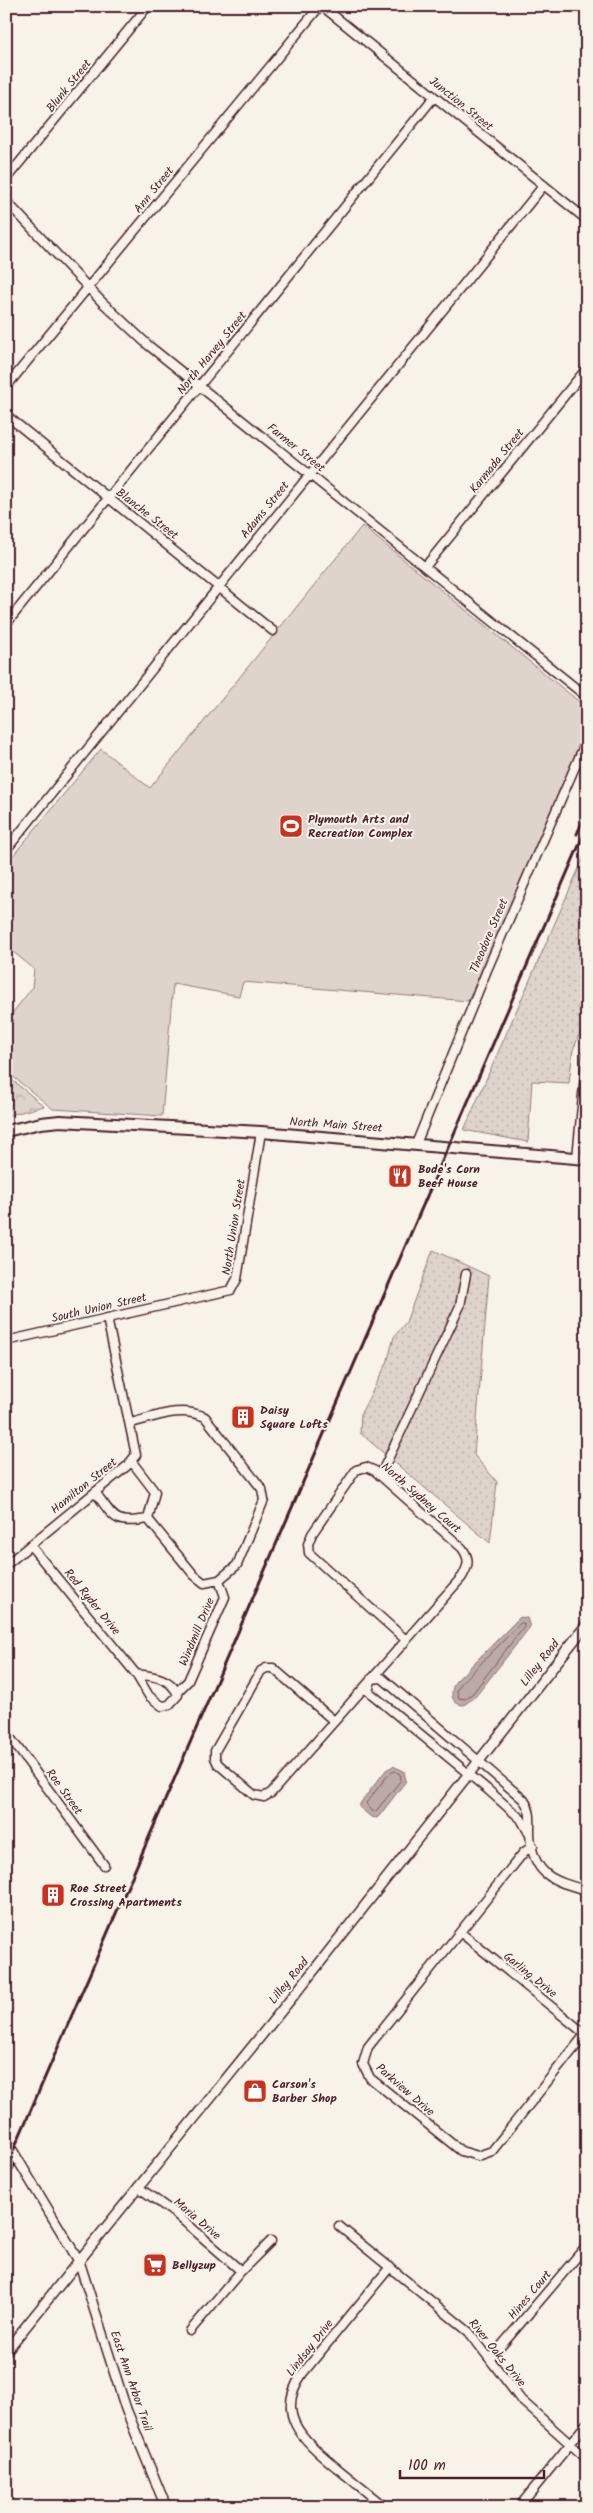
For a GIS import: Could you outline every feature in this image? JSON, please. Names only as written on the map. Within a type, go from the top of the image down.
[{"type":"main road","name":"North Main Street","points":[[6,1131],[41,1123],[83,1122],[261,1132],[582,1158]]},
{"type":"street","name":"Blunk Street","points":[[6,179],[148,6]]},
{"type":"street","name":"Junction Street","points":[[321,6],[587,220]]},
{"type":"street","name":"Ann Street","points":[[6,387],[321,6]]},
{"type":"street","name":"North Harvey Street","points":[[6,624],[434,97]]},
{"type":"street","name":"Adams Street","points":[[6,850],[218,585],[544,185]]},
{"type":"street","name":"Farmer Street","points":[[6,201],[88,288],[143,340],[587,697]]},
{"type":"street","name":"Karmada Street","points":[[425,567],[587,368]]},
{"type":"street","name":"Blanche Street","points":[[6,415],[273,631]]},
{"type":"street","name":"Theodore Street","points":[[416,1144],[487,970],[587,739]]},
{"type":"street","points":[[582,1158],[587,1053]]},
{"type":"street","name":"North Union Street","points":[[197,1298],[227,1291],[236,1284],[261,1132]]},
{"type":"street","points":[[380,1476],[460,1306],[466,1274]]},
{"type":"street","name":"South Union Street","points":[[6,1341],[197,1298]]},
{"type":"street","name":"Hamilton Street","points":[[6,1565],[132,1462],[136,1455],[107,1318]]},
{"type":"street","points":[[130,1423],[183,1410],[193,1411],[205,1417],[262,1489],[264,1500],[236,1565],[219,1580],[204,1583],[194,1575],[148,1519]]},
{"type":"street","points":[[132,1462],[155,1492],[148,1519]]},
{"type":"street","name":"North Sydney Court","points":[[334,1721],[273,1668],[266,1668],[261,1672],[215,1751],[215,1758],[218,1764],[254,1794],[264,1797],[271,1792],[462,1577],[468,1566],[469,1557],[462,1548],[380,1476],[366,1467],[356,1470],[312,1534],[308,1544],[309,1553],[406,1640]]},
{"type":"street","points":[[95,1492],[116,1519],[121,1522],[148,1519]]},
{"type":"street","name":"Red Ryder Drive","points":[[30,1545],[136,1674],[149,1696],[162,1706],[169,1705],[175,1700],[177,1692]]},
{"type":"street","name":"Windmill Drive","points":[[177,1692],[188,1681],[225,1597],[219,1580]]},
{"type":"street","name":"Lilley Road","points":[[6,2351],[311,1974],[587,1624]]},
{"type":"street","points":[[136,1674],[169,1682],[177,1692]]},
{"type":"street","points":[[530,1835],[532,1816],[524,1800],[382,1678],[371,1679],[368,1690],[521,1819],[530,1835],[538,1867],[555,1882],[587,1890]]},
{"type":"street","name":"Roe Street","points":[[6,1732],[104,1865]]},
{"type":"street","name":"Parkview Drive","points":[[533,1846],[524,1852],[368,2047],[363,2064],[370,2078],[461,2151],[478,2156],[492,2150],[586,2033]]},
{"type":"street","name":"Garling Drive","points":[[460,1932],[586,2033]]},
{"type":"street","name":"East Ann Arbor Trail","points":[[6,2140],[79,2261],[126,2410],[166,2507]]},
{"type":"street","name":"Maria Drive","points":[[138,2187],[177,2215],[241,2271]]},
{"type":"street","name":"River Oaks Drive","points":[[339,2226],[469,2332],[521,2400],[569,2445],[587,2459]]},
{"type":"street","points":[[190,2331],[241,2271],[271,2242]]},
{"type":"street","name":"Hines Court","points":[[490,2359],[587,2245]]},
{"type":"street","name":"Lindsay Drive","points":[[385,2507],[305,2441],[295,2425],[291,2406],[295,2387],[303,2373],[390,2267]]},
{"type":"street","points":[[518,2507],[587,2424]]},
{"type":"green space","name":"Plymouth Arts and Recreation Complex","points":[[362,526],[587,708],[587,728],[468,1001],[243,982],[239,996],[173,984],[162,1116],[53,1109],[6,1071],[6,1021],[32,988],[34,969],[6,946],[6,864],[101,749],[150,788]]},
{"type":"green space","points":[[587,850],[587,1017],[573,1050],[569,1083],[532,1081],[528,1142],[464,1130]]},
{"type":"green space","points":[[6,1075],[44,1106],[6,1116]]},
{"type":"green space","points":[[433,1250],[489,1276],[474,1455],[497,1482],[490,1543],[360,1433],[361,1413],[387,1363],[394,1337],[406,1322]]},
{"type":"water","points":[[520,1617],[527,1618],[530,1627],[476,1696],[464,1705],[456,1703],[452,1697],[452,1689],[455,1682]]},
{"type":"water","points":[[393,1766],[404,1771],[406,1781],[380,1815],[377,1818],[371,1817],[359,1807],[361,1802],[386,1770]]},
{"type":"railway","points":[[577,834],[587,811]]},
{"type":"railway","points":[[6,2171],[13,2151],[587,827]]},
{"type":"railway","points":[[6,2186],[14,2165]]},
{"type":"place","name":"Plymouth Arts and Recreation Complex","points":[[291,826]]},
{"type":"place","name":"Bode's Corn Beef House","points":[[400,1176]]},
{"type":"place","name":"Daisy Square Lofts","points":[[243,1417]]},
{"type":"place","name":"Roe Street Crossing Apartments","points":[[53,1895]]},
{"type":"place","name":"Carson's Barber Shop","points":[[255,2091]]},
{"type":"place","name":"Bellyzup","points":[[155,2265]]}]
